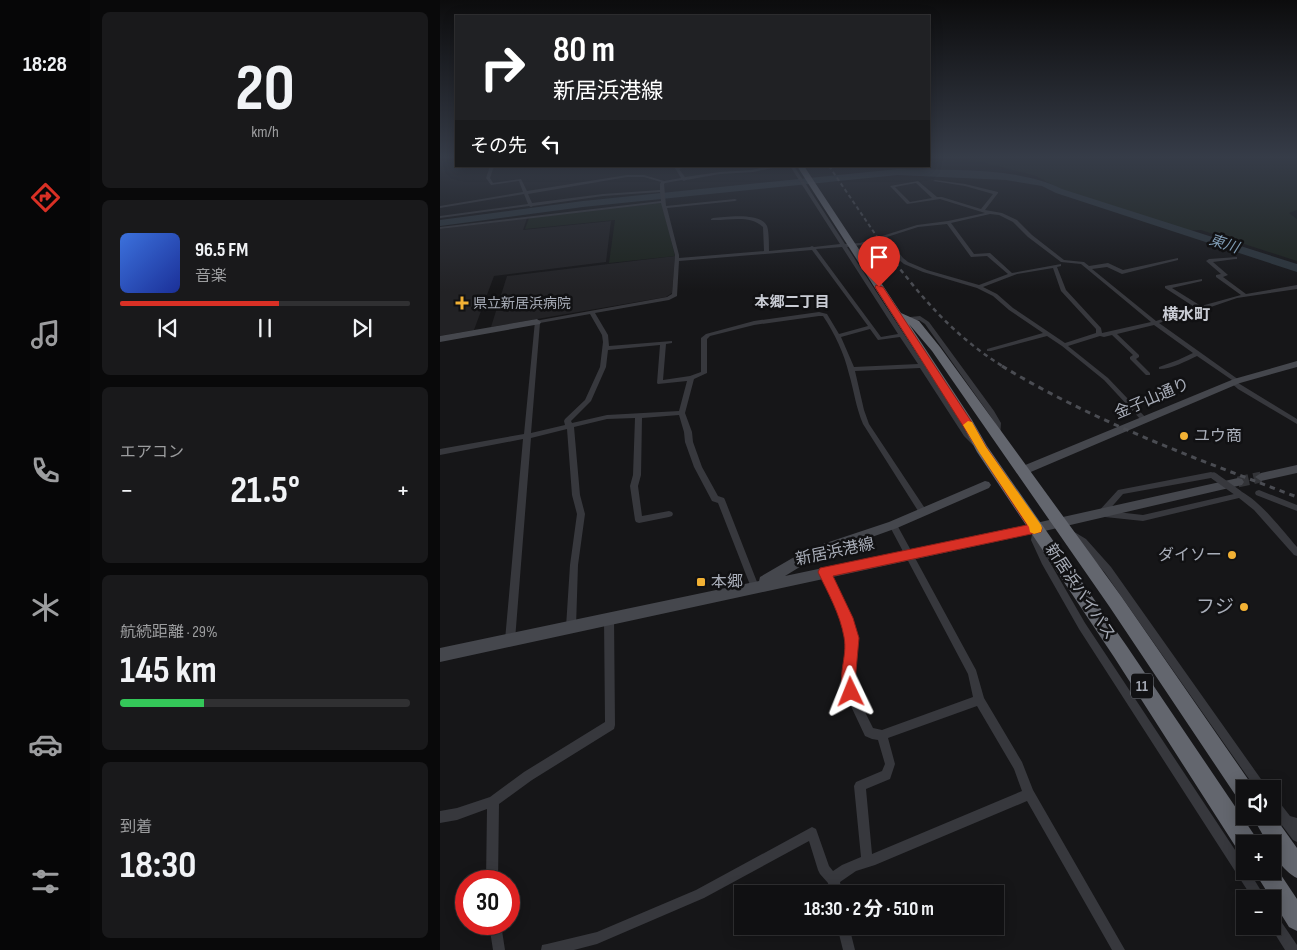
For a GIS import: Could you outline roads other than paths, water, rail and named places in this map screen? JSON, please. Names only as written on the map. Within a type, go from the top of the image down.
[{"type":"highway","name":"新居浜バイパス","points":[[819,202],[847,246],[897,314],[982,449],[1241,835]]},
{"type":"highway","name":"新居浜バイパス","points":[[897,314],[915,323],[936,349],[998,435],[1237,780]]},
{"type":"highway","points":[[1268,825],[1297,867]]},
{"type":"highway","points":[[1271,880],[1297,919]]},
{"type":"main road","points":[[440,339],[537,322]]},
{"type":"main road","points":[[1261,477],[1297,469]]},
{"type":"main road","points":[[755,587],[812,554],[893,525],[985,484]]},
{"type":"main road","name":"新居浜港線","points":[[440,655],[1101,513],[1239,490]]},
{"type":"street","points":[[440,207],[466,202]]},
{"type":"street","points":[[440,218],[555,202]]},
{"type":"street","points":[[440,228],[680,202]]},
{"type":"street","points":[[952,202],[1007,216],[1015,221],[1030,236],[1063,261],[1078,262],[1088,268],[1155,323],[1235,381],[1250,395],[1273,405],[1297,422]]},
{"type":"street","points":[[983,210],[989,202]]},
{"type":"street","points":[[510,640],[537,322],[669,298],[675,295],[678,260],[664,203]]},
{"type":"street","points":[[678,260],[847,246],[885,238],[917,226],[990,213]]},
{"type":"street","points":[[713,219],[757,220],[765,227],[767,252]]},
{"type":"street","points":[[948,222],[972,256],[988,254],[1012,275]]},
{"type":"street","points":[[885,238],[906,263],[931,274],[979,287],[995,295],[1011,309],[1064,345],[1106,379],[1145,420]]},
{"type":"street","points":[[847,246],[901,335],[966,434],[982,449]]},
{"type":"street","points":[[812,248],[880,339],[901,335]]},
{"type":"street","points":[[1235,258],[1209,261],[1225,275],[1218,276],[1246,296]]},
{"type":"street","points":[[1088,268],[1108,264],[1122,272],[1176,259]]},
{"type":"street","points":[[979,287],[1012,275],[1055,267],[1063,261]]},
{"type":"street","points":[[1055,267],[1063,290],[1098,329],[1099,334]]},
{"type":"street","points":[[1200,280],[1167,287],[1202,308]]},
{"type":"street","points":[[1064,345],[1099,334],[1104,335],[1155,323],[1230,299],[1297,286]]},
{"type":"street","points":[[571,626],[574,565],[581,514],[576,495],[570,426],[567,421],[588,401],[603,367],[606,348],[605,335],[592,312]]},
{"type":"street","points":[[663,343],[660,383],[691,378],[704,373],[704,338],[708,335],[754,323],[819,314],[825,315],[851,369],[860,412],[923,512]]},
{"type":"street","points":[[836,336],[871,327]]},
{"type":"street","points":[[1113,333],[1136,356],[1132,358],[1148,374]]},
{"type":"street","points":[[988,350],[1047,334]]},
{"type":"street","points":[[606,348],[670,342]]},
{"type":"street","points":[[1161,368],[1179,363],[1184,358],[1198,353]]},
{"type":"street","name":"金子山通り","points":[[1022,471],[1235,381],[1297,364]]},
{"type":"street","points":[[851,369],[921,366]]},
{"type":"street","points":[[691,378],[682,413],[689,442],[698,467],[715,499],[721,500],[755,587]]},
{"type":"street","points":[[440,452],[528,436],[607,417],[682,413]]},
{"type":"street","points":[[639,416],[637,475],[634,486],[639,520],[669,514]]},
{"type":"street","points":[[1101,513],[1121,492],[1211,475],[1239,490],[1297,553]]},
{"type":"street","points":[[1259,493],[1297,508]]},
{"type":"street","points":[[1059,523],[1083,541],[1108,570],[1257,780]]},
{"type":"street","points":[[893,525],[973,673],[979,700],[1018,766],[1029,794],[1119,950]]},
{"type":"street","points":[[1036,528],[1035,540],[1082,626],[1254,890]]},
{"type":"street","points":[[825,572],[846,618],[852,638],[848,682],[854,702],[869,732],[872,734],[882,734],[979,700]]},
{"type":"street","points":[[440,817],[457,814],[493,801],[528,776],[610,726],[609,618]]},
{"type":"street","points":[[866,861],[860,786],[886,775],[890,764],[882,734]]},
{"type":"street","points":[[833,880],[840,872],[1029,794]]},
{"type":"street","points":[[492,870],[493,801]]},
{"type":"street","points":[[1281,811],[1292,822],[1297,836]]},
{"type":"street","points":[[547,950],[597,938],[700,894],[812,833],[824,870],[833,880],[834,885]]},
{"type":"street","points":[[1281,932],[1293,950]]},
{"type":"street","points":[[497,935],[499,950]]},
{"type":"street","points":[[845,935],[849,950]]},
{"type":"waterway","name":"東川","points":[[440,223],[599,202]]},
{"type":"waterway","name":"東川","points":[[1094,202],[1297,268]]},
{"type":"tunnel","points":[[1238,482],[1261,477]]},
{"type":"railway","points":[[854,202],[886,250]]},
{"type":"railway","points":[[885,249],[924,299],[953,329],[1004,367]]},
{"type":"railway","points":[[1002,366],[1073,405],[1109,422],[1184,454],[1297,497]]},
{"type":"place","name":"県立新居浜病院","points":[[462,303]]},
{"type":"place","name":"ユウ商","points":[[1184,436]]},
{"type":"place","name":"ダイソー","points":[[1232,555]]},
{"type":"place","name":"本郷","points":[[701,582]]},
{"type":"place","name":"フジ","points":[[1244,607]]},
{"type":"district","name":"本郷二丁目","points":[[792,302]]},
{"type":"district","name":"横水町","points":[[1186,315]]}]
